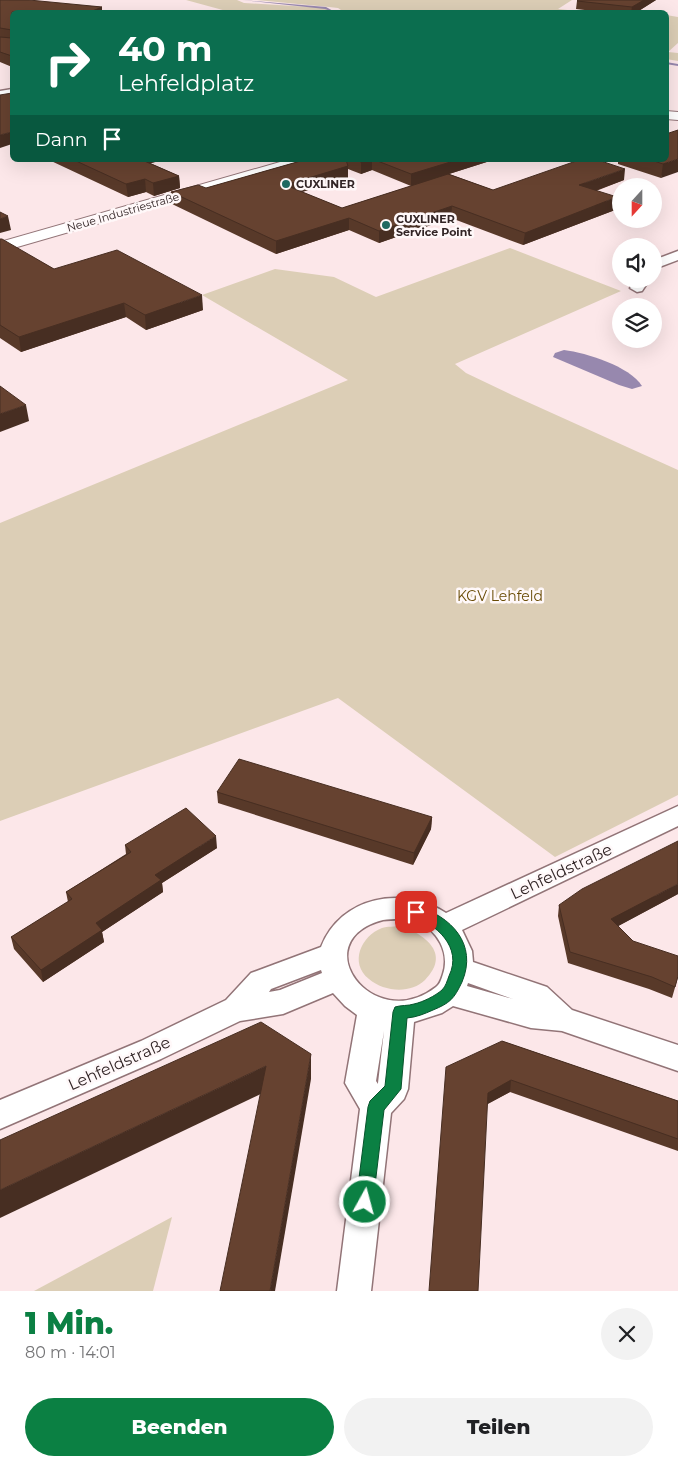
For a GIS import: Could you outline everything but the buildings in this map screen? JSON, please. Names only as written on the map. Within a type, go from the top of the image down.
[{"type":"street","name":"Neue Industriestraße","points":[[0,247],[297,162]]},
{"type":"street","points":[[662,262],[678,255]]},
{"type":"street","name":"Lehfeldstraße","points":[[444,926],[593,857],[678,815]]},
{"type":"street","points":[[383,908],[405,909],[426,914],[444,926],[454,939],[460,954],[455,981],[439,1000],[415,1011],[387,1010],[349,994],[335,966],[336,943],[346,927],[362,915],[383,908]]},
{"type":"street","name":"Lehfeldstraße","points":[[0,1115],[151,1050],[236,1009],[283,1002],[335,966]]},
{"type":"street","points":[[455,981],[531,1016],[562,1019],[678,1058]]},
{"type":"street","points":[[354,1291],[376,1107],[393,1089],[387,1010]]},
{"type":"green space","points":[[186,0],[237,0],[244,3],[326,8],[330,10],[223,10]]},
{"type":"green space","points":[[257,0],[572,0],[558,9],[568,10],[341,10],[338,8]]},
{"type":"green space","points":[[669,16],[678,17],[678,43],[669,51]]},
{"type":"green space","points":[[669,52],[678,53],[678,61],[669,60]]},
{"type":"green space","name":"KGV Lehfeld","points":[[510,248],[621,291],[455,364],[466,373],[512,395],[678,470],[678,795],[555,857],[338,698],[0,821],[0,523],[348,380],[202,295],[275,269],[334,277],[376,297]]},
{"type":"green space","points":[[401,926],[426,940],[432,947],[436,962],[432,971],[419,985],[397,990],[382,987],[369,979],[363,973],[359,958],[363,943],[368,937],[384,927]]},
{"type":"green space","points":[[172,1217],[153,1291],[34,1291]]},
{"type":"shaded area","points":[[564,350],[595,357],[618,367],[628,372],[642,386],[632,389],[619,385],[553,357],[555,353]]},
{"type":"waterway","points":[[243,0],[326,8],[330,10]]},
{"type":"waterway","points":[[669,64],[678,65]]},
{"type":"place","name":"CUXLINER","points":[[286,184]]},
{"type":"place","name":"CUXLINER Service Point","points":[[386,225]]},
{"type":"route","points":[[365,1202],[376,1107],[393,1089],[400,1012],[415,1011],[439,1000],[449,993],[460,969],[460,954],[454,939],[444,926],[426,914],[416,912]]}]
